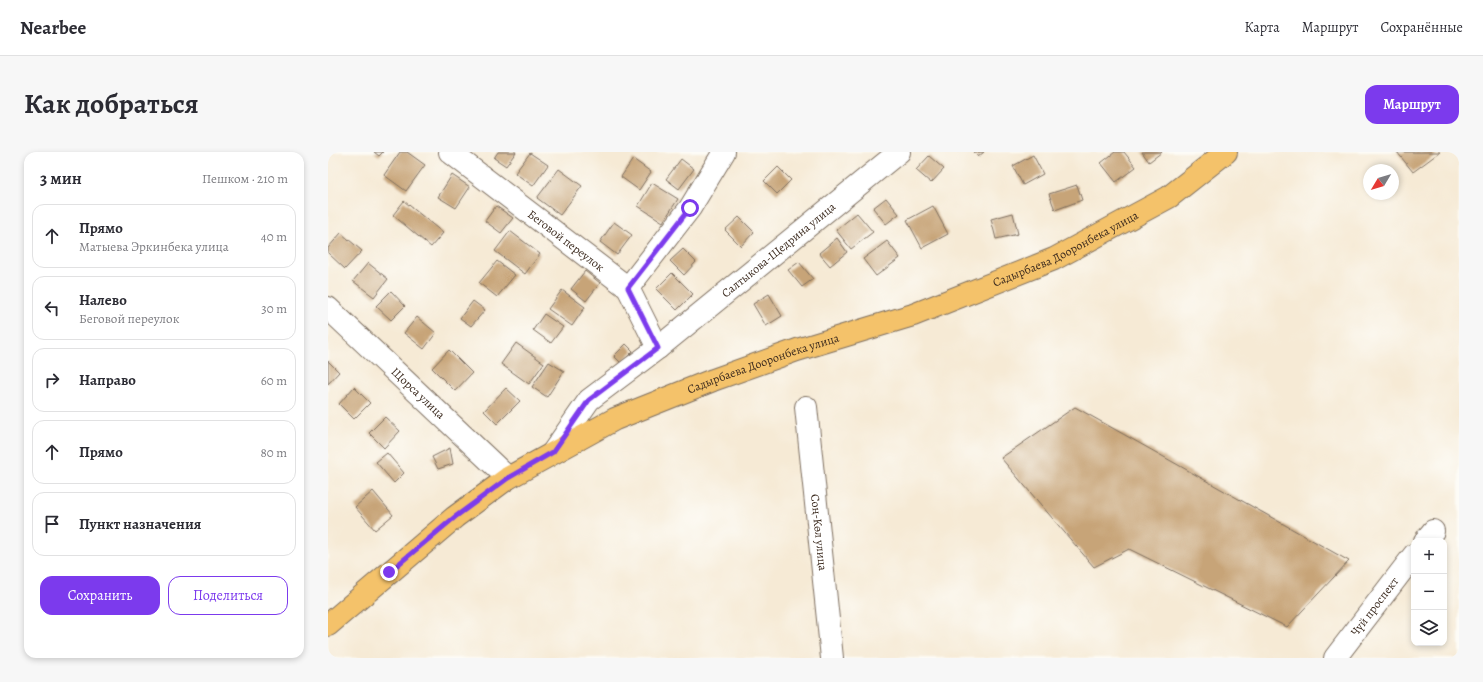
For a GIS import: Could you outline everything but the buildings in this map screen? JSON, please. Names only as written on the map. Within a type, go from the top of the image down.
[{"type":"main road","name":"Садырбаева Дооронбека улица","points":[[329,622],[455,517],[508,478],[615,419],[713,380],[797,350],[913,315],[1054,259],[1169,197],[1226,152]]},
{"type":"street","name":"Беговой переулок","points":[[450,152],[628,288],[658,348]]},
{"type":"street","points":[[628,288],[690,208],[724,152]]},
{"type":"street","name":"Салтыкова-Щедрина улица","points":[[553,452],[589,400],[658,348],[899,152]]},
{"type":"street","name":"Щорса улица","points":[[328,308],[508,478]]},
{"type":"street","name":"Соң-Көл улица","points":[[806,406],[832,658]]},
{"type":"street","name":"Чүй проспект","points":[[1335,658],[1411,559]]},
{"type":"route","points":[[389,572],[455,517],[508,478],[553,452],[589,400],[658,348],[628,288],[690,208]]}]
